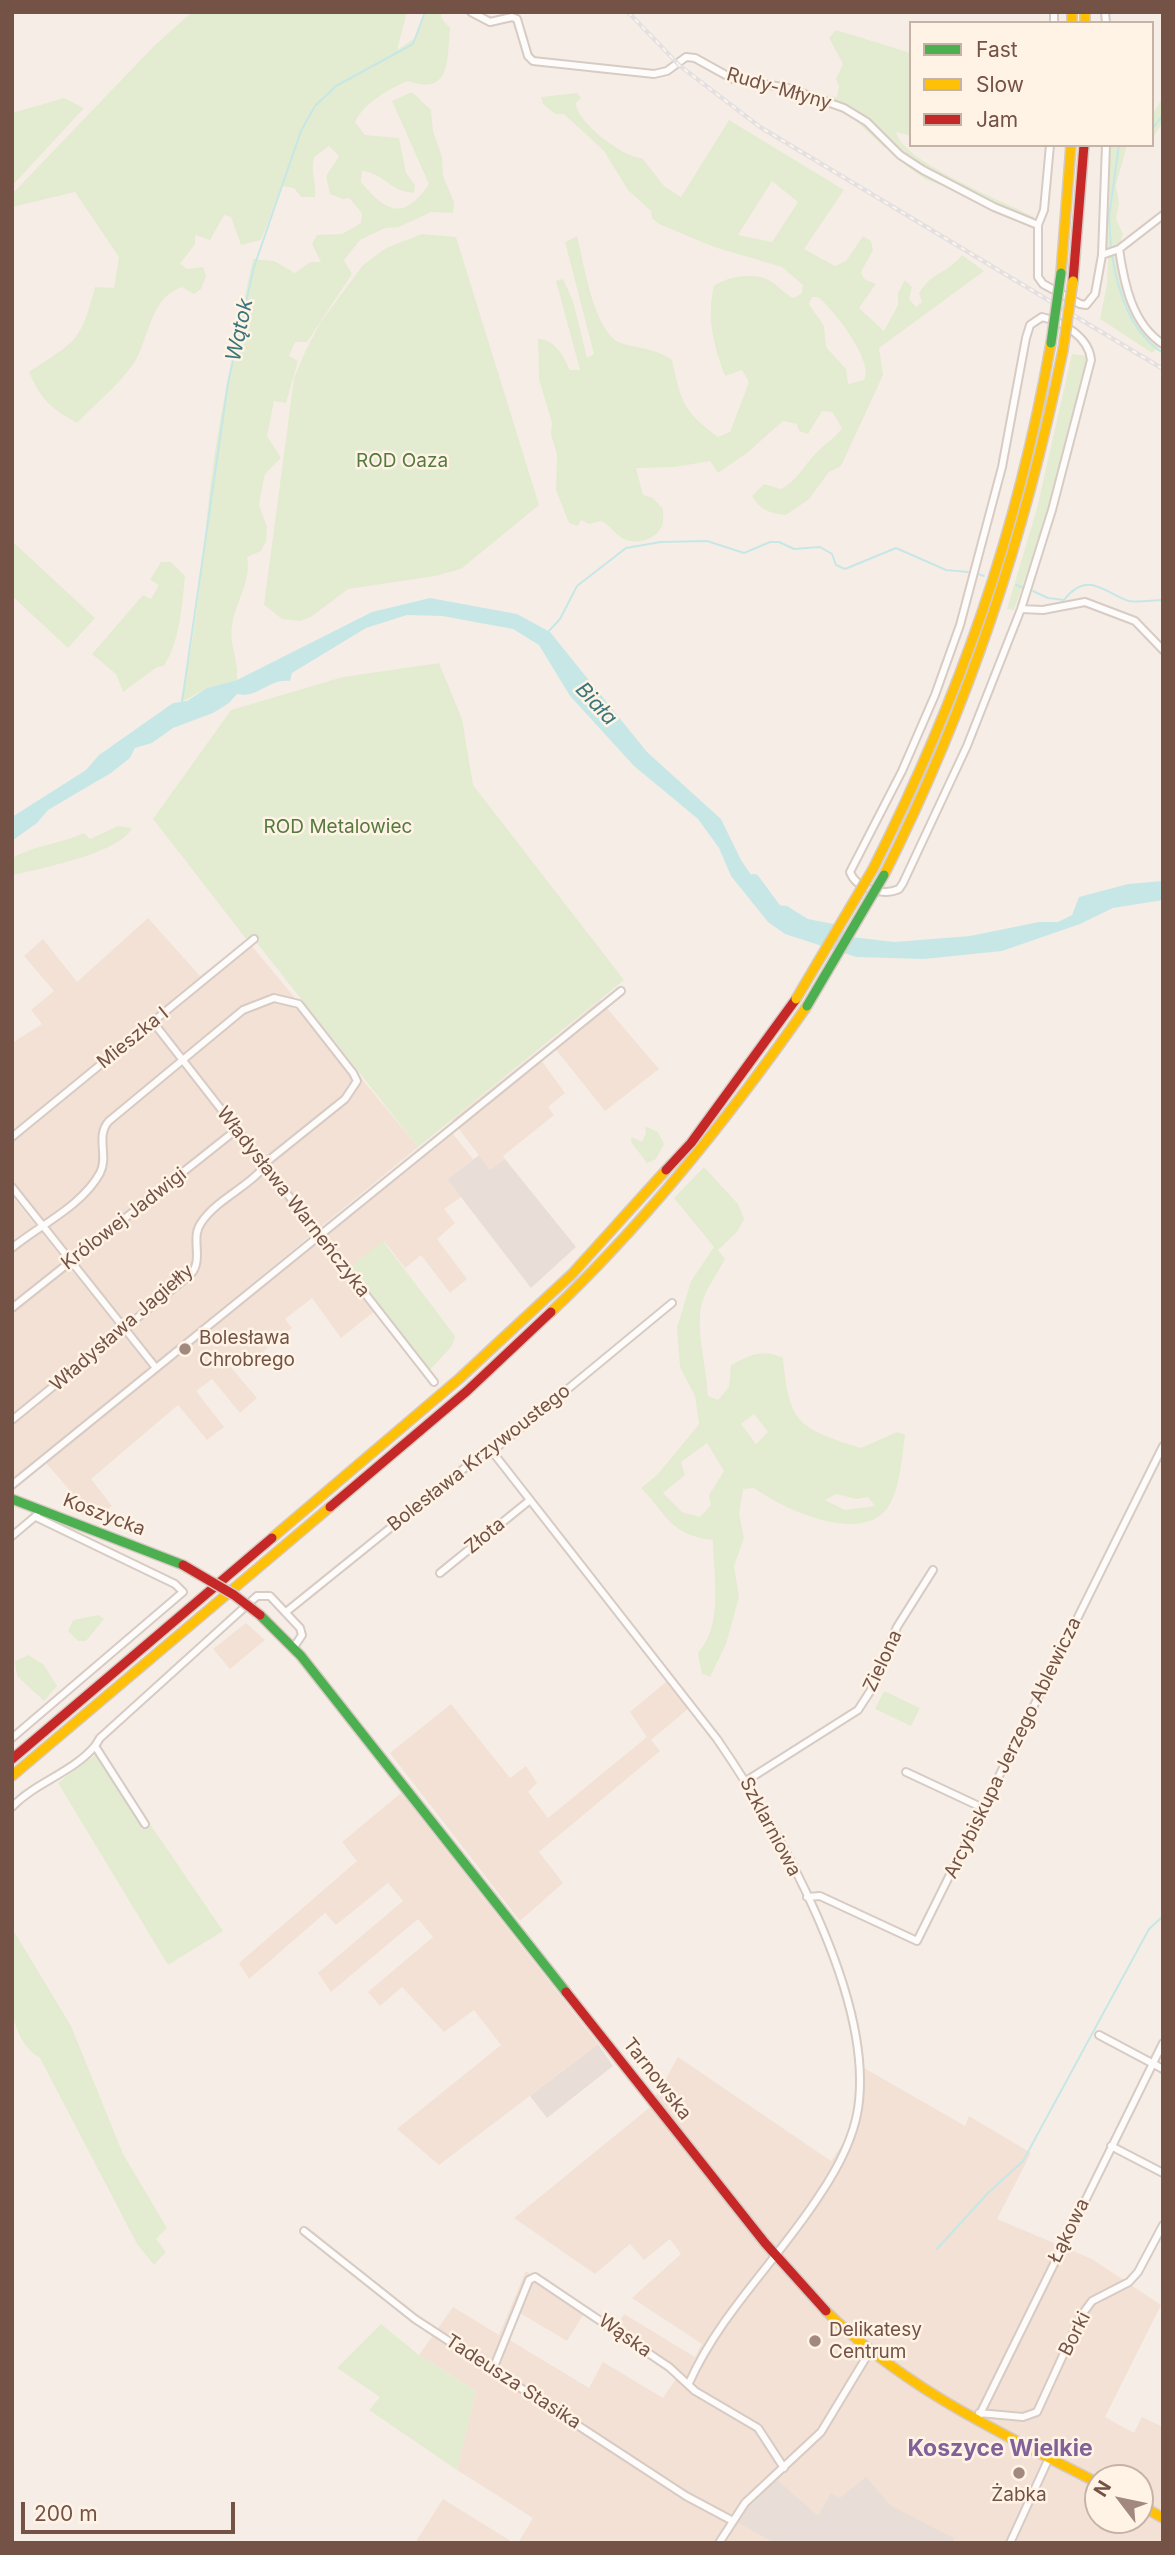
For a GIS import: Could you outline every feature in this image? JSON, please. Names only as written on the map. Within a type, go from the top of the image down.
[{"type":"main road","points":[[12,1759],[460,1378],[572,1274],[691,1143],[796,999],[873,869],[931,752],[977,634],[1026,472],[1051,343],[1061,273],[1071,147]]},
{"type":"main road","points":[[12,1776],[467,1391],[578,1286],[700,1151],[743,1098],[807,1006],[884,875],[942,757],[989,638],[1037,476],[1063,350],[1073,281],[1084,147]]},
{"type":"main road","name":"Koszycka","points":[[12,1499],[38,1513],[183,1565],[234,1595],[260,1615]]},
{"type":"main road","name":"Tarnowska","points":[[260,1615],[294,1647],[777,2257],[870,2351],[915,2385],[978,2416],[1084,2476]]},
{"type":"street","name":"Rudy-Młyny","points":[[471,12],[490,22],[512,17],[516,19],[528,56],[533,61],[654,74],[667,71],[690,57],[733,79],[789,89],[821,99],[867,122],[900,155],[932,175],[994,207],[1038,225]]},
{"type":"street","points":[[1051,147],[1044,211],[1038,225],[1038,277],[1043,284],[1086,305],[1095,294],[1102,255],[1105,147]]},
{"type":"street","points":[[1102,255],[1119,249],[1163,215]]},
{"type":"street","points":[[1119,249],[1135,310],[1153,337],[1163,344]]},
{"type":"street","points":[[1042,317],[1081,337],[1090,349],[1091,360],[1052,510],[1021,609],[967,746],[903,883],[899,889],[884,894],[858,883],[850,872],[902,771],[935,695],[960,625],[1002,467],[1026,338],[1030,325],[1042,317]]},
{"type":"street","points":[[1021,609],[1043,610],[1085,602],[1135,621],[1163,650]]},
{"type":"street","name":"Mieszka I","points":[[12,1137],[254,939]]},
{"type":"street","points":[[12,1485],[621,991]]},
{"type":"street","name":"Władysława Jagiełły","points":[[12,1248],[91,1188],[104,1163],[103,1133],[108,1121],[243,1010],[274,998],[299,1004],[357,1081],[345,1099],[202,1220],[197,1234],[198,1263],[191,1274],[12,1420]]},
{"type":"street","name":"Władysława Warneńczyka","points":[[153,1023],[434,1382]]},
{"type":"street","name":"Królowej Jadwigi","points":[[12,1308],[236,1130]]},
{"type":"street","points":[[12,1187],[156,1368]]},
{"type":"street","name":"Bolesława Krzywoustego","points":[[286,1612],[671,1303]]},
{"type":"street","name":"Arcybiskupa Jerzego Ablewicza","points":[[807,1897],[820,1896],[917,1941],[1163,1446]]},
{"type":"street","name":"Szklarniowa","points":[[491,1450],[746,1781],[807,1897],[833,1959],[852,2017],[859,2073],[858,2111],[836,2169],[777,2257],[750,2284],[723,2320],[689,2383]]},
{"type":"street","name":"Złota","points":[[440,1573],[530,1500]]},
{"type":"street","points":[[12,1536],[38,1513],[175,1584],[183,1592],[12,1738]]},
{"type":"street","name":"Zielona","points":[[746,1781],[858,1710],[871,1690],[897,1627],[933,1570]]},
{"type":"street","points":[[12,1807],[24,1795],[72,1767],[95,1746],[106,1731],[257,1596],[270,1596],[300,1628],[302,1635],[294,1647]]},
{"type":"street","points":[[95,1746],[145,1824]]},
{"type":"street","points":[[906,1772],[983,1808]]},
{"type":"street","points":[[1099,2035],[1163,2069]]},
{"type":"street","name":"Łąkowa","points":[[978,2416],[1163,2043]]},
{"type":"street","points":[[1111,2146],[1163,2173]]},
{"type":"street","name":"Borki","points":[[978,2416],[1023,2417],[1037,2412],[1081,2316],[1092,2301],[1129,2282],[1138,2272],[1163,2225]]},
{"type":"street","name":"Tadeusza Stasika","points":[[304,2231],[415,2319],[686,2496],[731,2521]]},
{"type":"street","name":"Wąska","points":[[493,2370],[507,2328],[529,2280],[535,2277],[689,2383],[695,2391],[758,2428],[784,2468]]},
{"type":"street","points":[[719,2543],[745,2503],[784,2468],[828,2422],[870,2351]]},
{"type":"street","points":[[1010,2543],[1049,2458]]},
{"type":"shaded area","points":[[148,918],[200,976],[247,940],[418,1147],[155,1363],[12,1180],[12,1043],[42,1024],[31,1010],[54,991],[24,956],[43,939],[77,982]]},
{"type":"shaded area","points":[[600,1000],[659,1069],[605,1111],[550,1042]]},
{"type":"shaded area","points":[[536,1053],[565,1093],[548,1107],[554,1115],[503,1156],[505,1159],[490,1170],[452,1120]]},
{"type":"shaded area","points":[[453,1134],[473,1159],[447,1179],[461,1197],[444,1209],[455,1223],[437,1239],[467,1279],[450,1293],[421,1255],[405,1268],[384,1241],[351,1267],[369,1291],[376,1310],[341,1338],[312,1298],[285,1319],[292,1328],[254,1359],[247,1351],[229,1365],[257,1398],[240,1413],[212,1379],[196,1391],[224,1427],[207,1440],[178,1405],[91,1479],[112,1506],[93,1520],[62,1503],[73,1494],[46,1463]]},
{"type":"shaded area","points":[[479,1155],[490,1170],[505,1159],[576,1247],[531,1288],[447,1179]]},
{"type":"shaded area","points":[[12,1196],[150,1368],[12,1480]]},
{"type":"shaded area","points":[[246,1623],[265,1640],[230,1669],[213,1649]]},
{"type":"shaded area","points":[[666,1682],[688,1709],[651,1740],[660,1751],[539,1852],[563,1883],[520,1921],[390,1753],[451,1704],[510,1778],[526,1766],[537,1783],[528,1792],[548,1818],[647,1737],[630,1712]]},
{"type":"shaded area","points":[[401,1793],[598,2044],[439,2165],[397,2129],[501,2045],[474,2010],[444,2032],[402,1987],[380,2006],[368,1992],[433,1937],[418,1919],[331,1992],[318,1973],[403,1901],[388,1883],[336,1925],[325,1913],[249,1979],[239,1963],[357,1861],[342,1842]]},
{"type":"shaded area","points":[[598,2044],[613,2066],[547,2118],[530,2096]]},
{"type":"shaded area","points":[[678,2057],[831,2161],[862,2115],[864,2068],[965,2126],[969,2116],[1031,2153],[997,2219],[1092,2259],[1161,2305],[1105,2417],[1134,2433],[1142,2417],[1163,2427],[1163,2543],[518,2543],[533,2518],[457,2470],[476,2391],[419,2355],[453,2307],[499,2335],[526,2271],[585,2312],[567,2341],[520,2313],[508,2339],[589,2388],[603,2362],[663,2398],[678,2376],[617,2326],[624,2314],[695,2357],[702,2344],[632,2298],[681,2254],[670,2239],[644,2260],[630,2244],[595,2274],[514,2218],[649,2108]]},
{"type":"shaded area","points":[[866,2477],[890,2505],[954,2538],[952,2543],[775,2543],[735,2521],[776,2479],[818,2516],[831,2493],[840,2498]]},
{"type":"shaded area","points":[[443,2499],[514,2543],[415,2543]]},
{"type":"green space","points":[[192,12],[407,12],[397,50],[415,38],[426,12],[442,12],[441,18],[450,28],[447,62],[440,79],[433,84],[422,85],[408,81],[393,88],[364,109],[355,122],[365,135],[399,138],[406,173],[415,185],[414,193],[399,189],[370,172],[362,171],[361,182],[387,206],[403,208],[411,204],[429,184],[392,101],[412,92],[431,110],[433,131],[442,157],[443,176],[454,202],[453,213],[431,212],[399,227],[385,228],[360,240],[344,260],[352,274],[307,342],[295,342],[289,356],[298,361],[286,403],[274,401],[267,436],[281,458],[265,474],[262,488],[259,505],[267,527],[266,541],[261,551],[247,557],[247,575],[232,626],[237,680],[207,688],[180,703],[195,620],[220,424],[253,259],[274,261],[295,273],[310,262],[321,262],[312,244],[317,235],[342,234],[361,223],[362,213],[349,198],[343,199],[330,194],[326,176],[339,156],[329,146],[314,157],[315,197],[301,197],[294,188],[282,186],[261,240],[241,245],[231,217],[224,215],[210,240],[195,235],[195,244],[180,264],[187,269],[203,267],[206,276],[201,289],[194,294],[182,287],[163,300],[134,363],[77,423],[48,402],[29,372],[67,346],[74,338],[85,319],[95,287],[114,288],[119,257],[75,192],[12,207],[12,194],[154,46]]},
{"type":"green space","points":[[836,30],[909,52],[909,135],[896,132],[903,144],[935,168],[1034,217],[1032,221],[925,179],[904,164],[903,158],[890,145],[885,148],[853,118],[838,110],[788,98],[783,90],[837,97],[839,86],[836,79],[843,64],[829,38]]},
{"type":"green space","points":[[577,93],[581,98],[576,103],[578,111],[592,129],[613,146],[642,158],[664,186],[681,197],[729,120],[844,190],[804,249],[835,266],[846,261],[863,236],[871,241],[873,250],[861,272],[864,279],[876,284],[859,308],[884,331],[898,305],[898,293],[905,280],[912,287],[909,299],[916,307],[922,302],[919,293],[924,286],[962,255],[984,271],[879,348],[883,375],[841,466],[829,472],[809,499],[786,515],[766,510],[758,505],[752,496],[764,484],[781,489],[796,477],[842,428],[832,412],[822,411],[808,434],[799,431],[797,424],[783,421],[747,453],[718,473],[710,461],[675,467],[636,468],[643,495],[653,498],[663,509],[662,526],[650,538],[627,540],[601,521],[589,524],[581,520],[578,526],[569,523],[556,490],[557,455],[551,434],[552,423],[539,379],[538,339],[554,345],[570,370],[580,370],[556,281],[563,279],[573,301],[587,358],[594,354],[565,242],[577,236],[597,312],[612,337],[621,343],[654,351],[672,360],[685,405],[697,420],[718,437],[730,432],[749,382],[742,370],[725,376],[712,332],[714,286],[734,277],[758,277],[772,282],[794,298],[802,293],[803,285],[782,267],[714,247],[659,224],[652,218],[651,211],[628,190],[604,151],[564,114],[555,114],[543,104],[541,97]],"holes":[[[772,181],[798,202],[772,242],[738,235]],[[812,297],[818,297],[825,303],[851,336],[864,361],[864,380],[848,384],[846,369],[826,347],[824,326],[809,304]]]},
{"type":"green space","points":[[1163,97],[1163,122],[1154,136],[1154,112]]},
{"type":"green space","points":[[64,98],[84,108],[12,186],[12,113]]},
{"type":"green space","points":[[1109,147],[1126,147],[1116,185],[1119,203],[1116,219],[1123,234],[1120,243],[1107,248],[1103,245]]},
{"type":"green space","name":"ROD Oaza","points":[[422,234],[456,237],[539,505],[461,569],[435,576],[348,589],[311,617],[300,621],[282,619],[264,605],[294,378],[320,323],[363,265],[386,248]]},
{"type":"green space","points":[[1117,256],[1132,310],[1142,329],[1159,347],[1152,353],[1100,319],[1107,284],[1108,257]]},
{"type":"green space","points":[[1072,354],[1088,356],[1088,361],[1041,532],[1014,610],[1007,609],[1037,508]]},
{"type":"green space","points":[[12,541],[95,618],[68,648],[12,596]]},
{"type":"green space","points":[[161,562],[171,562],[185,576],[174,646],[164,666],[157,667],[123,692],[116,674],[92,654],[143,595],[151,599],[159,585],[150,580]]},
{"type":"green space","name":"ROD Metalowiec","points":[[439,663],[462,719],[473,785],[624,980],[418,1147],[256,942],[247,940],[153,819],[231,710],[343,677]]},
{"type":"green space","points":[[118,826],[132,828],[125,837],[112,845],[78,859],[12,875],[12,858],[84,833],[90,839]]},
{"type":"green space","points":[[645,1126],[658,1132],[664,1144],[656,1159],[647,1163],[631,1142],[632,1137],[642,1142],[646,1133]]},
{"type":"green space","points":[[704,1167],[738,1204],[744,1219],[737,1232],[718,1250],[725,1259],[702,1303],[700,1325],[708,1396],[718,1400],[729,1387],[731,1365],[750,1356],[769,1353],[783,1358],[789,1398],[794,1411],[801,1421],[811,1428],[861,1448],[897,1432],[905,1435],[898,1480],[890,1504],[878,1517],[862,1523],[844,1524],[803,1514],[754,1488],[743,1489],[739,1514],[744,1538],[734,1566],[739,1597],[726,1644],[710,1677],[702,1674],[698,1653],[706,1641],[714,1614],[713,1540],[678,1529],[641,1488],[658,1474],[699,1424],[695,1396],[680,1367],[677,1328],[691,1281],[714,1247],[674,1198]],"holes":[[[754,1414],[768,1432],[756,1444],[741,1424]],[[707,1443],[724,1471],[709,1495],[711,1505],[700,1517],[682,1512],[663,1493],[685,1475],[681,1462]],[[836,1494],[857,1499],[868,1497],[875,1506],[845,1510],[825,1500]]]},
{"type":"green space","points":[[383,1241],[455,1336],[452,1346],[427,1373],[351,1266]]},
{"type":"green space","points":[[98,1615],[104,1619],[86,1641],[78,1641],[68,1631],[73,1620]]},
{"type":"green space","points":[[29,1655],[44,1665],[57,1686],[44,1701],[17,1676],[15,1661]]},
{"type":"green space","points":[[884,1691],[920,1708],[911,1726],[875,1709]]},
{"type":"green space","points":[[96,1754],[141,1823],[141,1830],[150,1824],[223,1931],[168,1965],[58,1783]]},
{"type":"green space","points":[[12,1928],[71,2026],[123,2154],[167,2228],[156,2239],[166,2252],[154,2265],[137,2244],[40,2058],[27,2047],[19,2033],[11,1999]]},
{"type":"green space","points":[[381,2324],[419,2355],[476,2391],[457,2470],[369,2410],[380,2397],[337,2368]]},
{"type":"water","points":[[430,598],[517,614],[550,632],[647,752],[721,819],[741,860],[769,901],[787,906],[808,919],[834,924],[852,937],[894,942],[970,936],[1039,922],[1058,922],[1072,915],[1079,897],[1128,884],[1163,881],[1163,900],[1113,908],[1080,924],[1002,951],[924,959],[856,957],[785,934],[768,922],[731,876],[719,848],[698,819],[634,766],[570,696],[539,645],[513,629],[442,616],[407,615],[366,628],[292,673],[290,681],[276,682],[251,694],[237,694],[213,713],[173,728],[152,743],[135,748],[130,758],[111,773],[48,810],[37,823],[12,841],[12,817],[86,770],[99,755],[173,703],[187,701],[207,688],[237,680],[372,612]]},
{"type":"waterway","name":"Wątok","points":[[182,702],[228,383],[254,267],[301,131],[315,106],[336,86],[413,44],[425,12]]},
{"type":"waterway","points":[[1154,126],[1163,115]]},
{"type":"waterway","points":[[1111,248],[1109,217],[1119,147]]},
{"type":"waterway","points":[[1112,255],[1127,310],[1142,334],[1163,353]]},
{"type":"waterway","points":[[548,632],[560,619],[577,586],[626,548],[661,542],[707,541],[744,553],[770,542],[779,542],[794,549],[820,547],[832,554],[836,565],[845,569],[896,548],[946,570],[968,572]]},
{"type":"waterway","points":[[978,574],[984,576]]},
{"type":"waterway","points":[[1016,585],[1024,588]]},
{"type":"waterway","points":[[1033,591],[1048,598],[1064,600],[1081,586],[1089,585],[1129,601],[1163,600]]},
{"type":"waterway","name":"Biała","points":[[754,880],[779,914]]},
{"type":"waterway","points":[[937,2249],[988,2193],[1023,2161],[1149,1929],[1163,1916]]},
{"type":"railway","points":[[628,12],[680,66],[760,127],[1163,369]]},
{"type":"traffic: fast","points":[[1051,343],[1061,273]]},
{"type":"traffic: fast","points":[[807,1006],[884,875]]},
{"type":"traffic: fast","points":[[12,1499],[183,1565]]},
{"type":"traffic: fast","points":[[260,1615],[301,1656],[566,1992]]},
{"type":"traffic: slow","points":[[1072,12],[1072,21]]},
{"type":"traffic: slow","points":[[1085,12],[1085,21]]},
{"type":"traffic: slow","points":[[1061,273],[1071,147]]},
{"type":"traffic: slow","points":[[1063,350],[1073,281]]},
{"type":"traffic: slow","points":[[873,869],[933,741],[982,613],[1021,481],[1051,343]]},
{"type":"traffic: slow","points":[[884,875],[942,747],[991,618],[1031,487],[1063,350]]},
{"type":"traffic: slow","points":[[796,999],[873,869]]},
{"type":"traffic: slow","points":[[551,1312],[621,1241],[687,1165],[749,1087],[807,1006]]},
{"type":"traffic: slow","points":[[272,1538],[460,1378],[572,1274],[666,1170]]},
{"type":"traffic: slow","points":[[12,1776],[330,1507]]},
{"type":"traffic: slow","points":[[826,2311],[856,2339],[921,2387],[955,2408],[1084,2476]]},
{"type":"traffic: slow","points":[[1154,2513],[1163,2518]]},
{"type":"traffic: jam","points":[[1073,281],[1084,147]]},
{"type":"traffic: jam","points":[[666,1170],[691,1143],[796,999]]},
{"type":"traffic: jam","points":[[330,1507],[467,1391],[551,1312]]},
{"type":"traffic: jam","points":[[12,1759],[272,1538]]},
{"type":"traffic: jam","points":[[183,1565],[234,1595],[260,1615]]},
{"type":"traffic: jam","points":[[566,1992],[765,2243],[826,2311]]},
{"type":"place","name":"Bolesława Chrobrego","points":[[185,1349]]},
{"type":"place","name":"Delikatesy Centrum","points":[[815,2341]]},
{"type":"place","name":"Żabka","points":[[1019,2473]]},
{"type":"district","name":"Koszyce Wielkie","points":[[1000,2449]]}]
